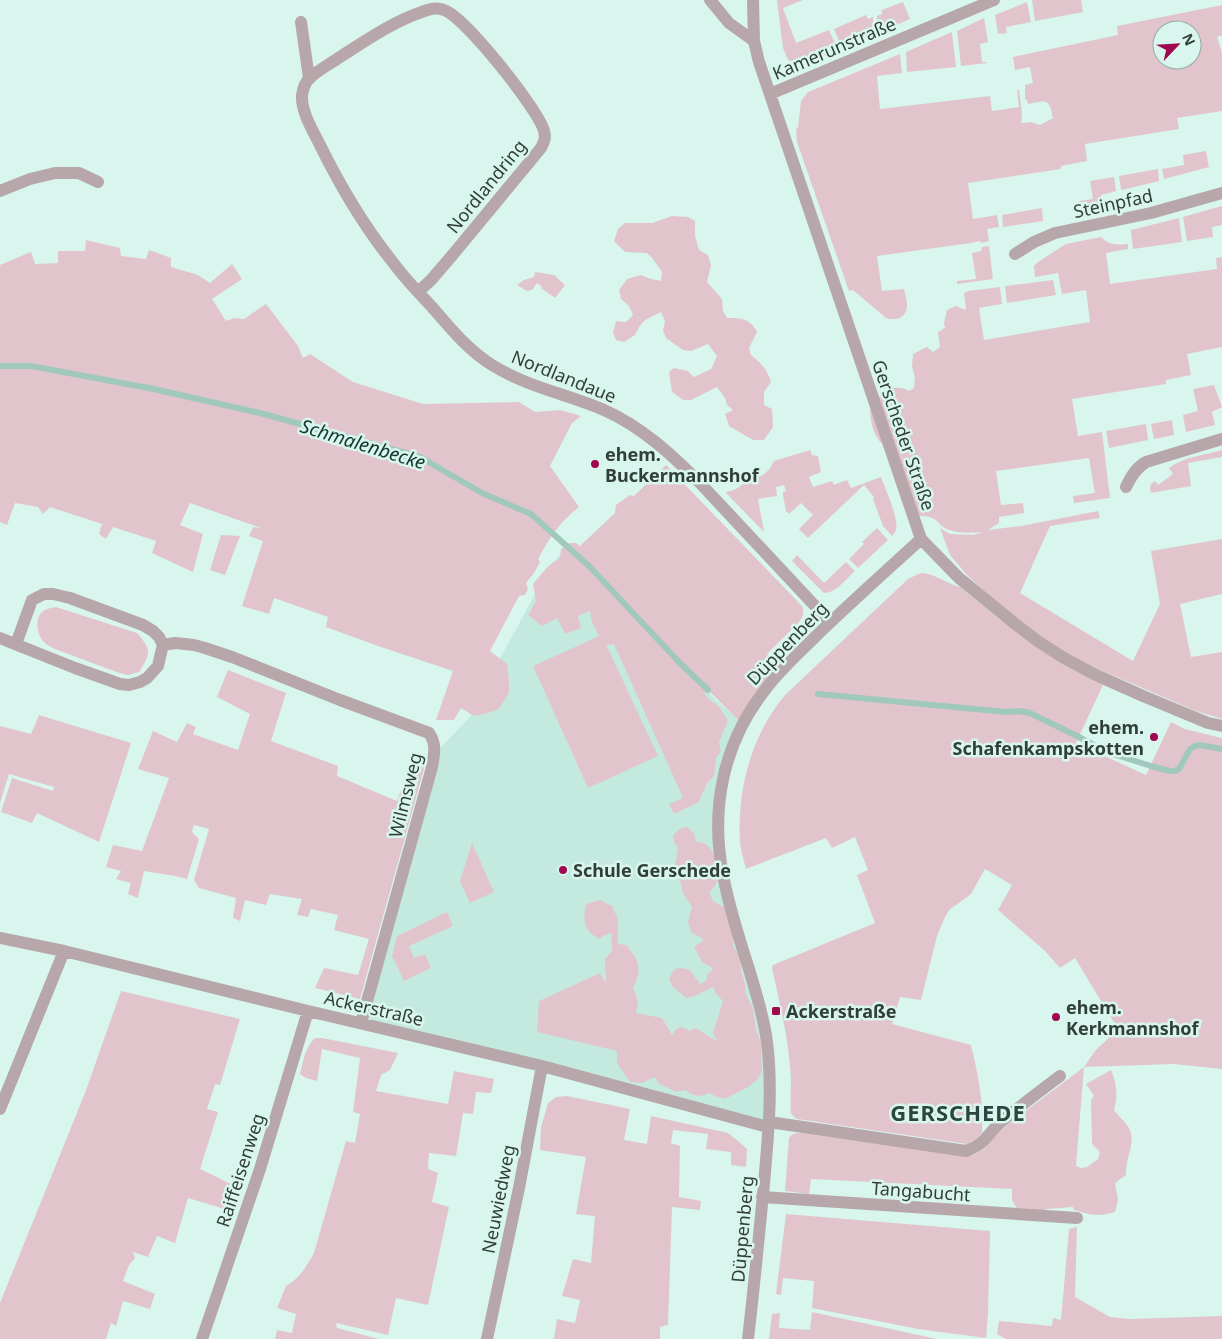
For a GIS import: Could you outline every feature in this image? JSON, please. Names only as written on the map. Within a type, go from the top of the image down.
[{"type":"street","points":[[710,0],[729,23],[754,41]]},
{"type":"street","name":"Gerscheder Straße","points":[[753,0],[754,41],[759,62],[921,539],[959,578],[1014,623],[1064,658],[1094,674],[1160,703],[1208,723],[1222,726]]},
{"type":"street","name":"Kamerunstraße","points":[[770,94],[994,0]]},
{"type":"street","name":"Nordlandring","points":[[310,78],[389,28],[422,11],[443,9],[460,21],[494,58],[525,97],[542,125],[545,139],[540,148],[445,264],[418,292]]},
{"type":"street","name":"Nordlandaue","points":[[301,22],[310,78],[303,88],[302,95],[304,107],[312,128],[331,168],[354,207],[397,268],[418,292],[470,349],[493,366],[528,383],[606,411],[640,430],[655,441],[700,483],[830,622]]},
{"type":"street","points":[[0,191],[30,179],[55,173],[79,173],[98,182]]},
{"type":"street","name":"Steinpfad","points":[[1015,254],[1034,242],[1055,234],[1151,213],[1222,193]]},
{"type":"street","points":[[1126,487],[1132,475],[1146,462],[1222,439]]},
{"type":"street","name":"Düppenberg","points":[[748,1339],[762,1198],[770,1087],[767,1041],[758,1000],[736,930],[723,874],[718,806],[721,785],[737,737],[751,708],[776,676],[830,622],[921,539]]},
{"type":"street","points":[[0,638],[120,684],[140,682],[147,678],[158,666],[163,645],[159,637],[143,625],[54,594],[44,594],[32,600],[16,644]]},
{"type":"street","name":"Wilmsweg","points":[[163,645],[194,645],[232,656],[340,700],[429,733],[433,739],[435,747],[432,767],[361,1023]]},
{"type":"street","name":"Ackerstraße","points":[[0,938],[542,1066],[768,1125]]},
{"type":"street","points":[[0,1109],[64,952]]},
{"type":"street","name":"Raiffeisenweg","points":[[202,1339],[260,1169],[308,1011]]},
{"type":"street","name":"Neuwiedweg","points":[[487,1339],[519,1188],[542,1066]]},
{"type":"street","points":[[768,1125],[966,1151],[976,1148],[1000,1123],[1060,1076]]},
{"type":"street","name":"Tangabucht","points":[[762,1198],[1077,1218]]},
{"type":"shaded area","points":[[777,0],[803,0],[783,8],[796,43],[829,30],[838,50],[799,65],[788,60],[783,48]]},
{"type":"shaded area","points":[[1032,0],[1081,0],[1083,12],[1035,21]]},
{"type":"shaded area","points":[[903,2],[910,19],[878,33],[876,29],[877,16],[882,14],[882,10]]},
{"type":"shaded area","points":[[1027,2],[1031,22],[1006,27],[1007,33],[998,34],[995,15]]},
{"type":"shaded area","points":[[1222,5],[1222,35],[1217,37],[1222,53],[1222,111],[1177,118],[1179,129],[1085,144],[1087,161],[1061,166],[1061,169],[968,183],[973,219],[997,215],[999,227],[987,229],[989,241],[877,256],[882,291],[904,289],[907,309],[900,318],[886,318],[853,290],[849,291],[797,142],[796,129],[798,128],[801,101],[808,92],[900,54],[902,73],[877,76],[880,109],[990,96],[992,111],[1019,107],[1017,90],[1019,90],[1021,123],[1031,122],[1040,125],[1053,118],[1050,107],[1043,101],[1028,104],[1025,99],[1025,85],[1033,83],[1030,67],[1015,70],[1013,57],[1118,35],[1117,26]]},
{"type":"shaded area","points":[[866,15],[868,19],[873,17],[873,35],[842,49],[834,29]]},
{"type":"shaded area","points":[[984,18],[988,42],[980,44],[982,62],[987,63],[961,66],[957,31]]},
{"type":"shaded area","points":[[952,32],[956,67],[907,72],[906,52]]},
{"type":"shaded area","points":[[1206,151],[1209,167],[1164,179],[1162,169],[1184,165],[1183,155]]},
{"type":"shaded area","points":[[1158,169],[1159,181],[1121,189],[1119,176]]},
{"type":"shaded area","points":[[1114,177],[1116,191],[1101,195],[1103,205],[1111,203],[1110,200],[1117,198],[1118,206],[1081,214],[1079,201],[1093,199],[1090,181]]},
{"type":"shaded area","points":[[1222,206],[1222,225],[1212,227],[1213,237],[1187,241],[1183,217]]},
{"type":"shaded area","points":[[1042,208],[1043,221],[1003,227],[1002,215]]},
{"type":"shaded area","points":[[672,216],[688,217],[695,221],[695,236],[699,250],[708,255],[711,265],[707,282],[722,299],[723,311],[727,318],[748,321],[757,332],[749,348],[751,355],[768,373],[771,382],[764,392],[764,405],[772,409],[773,427],[764,440],[753,440],[729,426],[725,414],[733,410],[727,405],[725,398],[717,387],[691,400],[683,400],[672,392],[669,372],[674,368],[688,371],[694,377],[711,369],[717,356],[708,344],[691,351],[683,350],[666,338],[663,330],[665,321],[661,312],[645,320],[635,335],[624,342],[616,340],[613,333],[616,321],[626,322],[633,315],[629,306],[621,299],[619,290],[627,279],[641,275],[661,281],[662,272],[647,253],[625,252],[614,241],[618,229],[625,223],[652,223]]},
{"type":"shaded area","points":[[1179,218],[1182,242],[1133,249],[1131,230]]},
{"type":"shaded area","points":[[1101,237],[1113,244],[1128,244],[1128,249],[1106,253],[1110,284],[1217,269],[1216,258],[1222,257],[1222,347],[1187,354],[1191,375],[1166,380],[1166,384],[1072,399],[1078,436],[1102,432],[1110,498],[1074,503],[1073,496],[1095,493],[1089,458],[996,471],[1001,505],[1023,503],[1024,513],[999,517],[999,523],[988,530],[1021,526],[1098,511],[1100,518],[1050,526],[1020,593],[1133,661],[1160,604],[1151,551],[1222,539],[1222,594],[1180,604],[1191,657],[1222,652],[1222,719],[1196,711],[1089,665],[1051,645],[995,601],[967,575],[950,555],[940,528],[950,534],[973,535],[983,532],[967,533],[952,531],[943,527],[932,518],[914,516],[896,449],[882,443],[876,436],[872,426],[870,410],[872,404],[883,391],[899,388],[909,391],[914,388],[913,354],[927,347],[933,352],[940,347],[938,332],[945,328],[944,323],[947,310],[956,306],[966,310],[964,293],[968,291],[1000,287],[1002,304],[979,308],[984,340],[1090,322],[1086,290],[1062,294],[1058,273],[1035,277],[1034,266],[1066,244]]},
{"type":"shaded area","points":[[86,240],[120,248],[121,256],[146,259],[149,250],[171,258],[171,267],[198,275],[210,283],[232,264],[242,279],[212,299],[226,321],[234,318],[244,319],[266,304],[298,346],[303,358],[310,354],[353,382],[423,404],[519,402],[535,412],[560,410],[581,416],[572,423],[550,466],[579,507],[560,525],[547,544],[538,559],[540,562],[526,583],[528,589],[525,595],[519,596],[490,651],[507,664],[509,693],[499,709],[474,716],[461,708],[454,720],[436,720],[453,671],[326,627],[328,617],[274,598],[269,614],[242,606],[263,541],[249,536],[253,527],[261,528],[190,503],[180,525],[203,534],[193,572],[152,553],[156,541],[113,527],[106,539],[99,534],[102,524],[50,507],[43,514],[38,507],[15,503],[7,525],[0,522],[0,265],[31,252],[35,264],[58,263],[58,251],[85,251]]},
{"type":"shaded area","points":[[989,246],[993,279],[957,284],[957,281],[976,279],[972,253],[981,251],[982,247]]},
{"type":"shaded area","points":[[535,272],[554,275],[565,285],[555,298],[537,283],[532,290],[527,291],[517,285],[524,280],[534,277]]},
{"type":"shaded area","points":[[1053,280],[1056,295],[1007,303],[1005,286]]},
{"type":"shaded area","points":[[1214,385],[1222,407],[1212,412],[1215,425],[1186,432],[1183,415],[1198,411],[1193,389]]},
{"type":"shaded area","points":[[1172,420],[1174,435],[1154,439],[1151,424]]},
{"type":"shaded area","points":[[1146,424],[1148,440],[1109,448],[1106,431]]},
{"type":"shaded area","points":[[810,450],[812,455],[818,456],[821,472],[809,477],[813,487],[832,481],[834,485],[847,480],[851,488],[881,477],[895,518],[896,529],[892,536],[883,526],[873,499],[874,497],[864,485],[808,538],[799,529],[813,515],[801,503],[789,514],[786,511],[783,495],[783,492],[786,491],[784,485],[776,487],[777,496],[758,499],[764,532],[727,494],[726,492],[737,488],[752,477],[763,475],[769,470],[774,461]]},
{"type":"shaded area","points":[[1222,450],[1222,457],[1188,463],[1191,486],[1151,493],[1151,484],[1155,481],[1158,485],[1173,474],[1169,468],[1175,464]]},
{"type":"shaded area","points":[[666,465],[803,608],[799,622],[767,654],[776,668],[742,724],[711,693],[704,689],[706,696],[717,704],[728,720],[719,743],[721,751],[716,758],[714,776],[706,784],[699,802],[674,814],[669,804],[683,798],[614,644],[606,644],[658,756],[588,788],[533,666],[599,636],[592,622],[590,611],[578,616],[581,628],[565,634],[557,618],[542,626],[528,615],[536,601],[533,584],[549,566],[560,558],[561,549],[570,543],[576,543],[580,546],[615,513],[616,505],[630,495],[634,496]]},
{"type":"shaded area","points":[[877,528],[888,540],[858,568],[849,559],[864,544],[862,542]]},
{"type":"shaded area","points":[[221,535],[240,536],[225,575],[210,570]]},
{"type":"shaded area","name":"Schule Gerschede","points":[[567,543],[714,698],[742,724],[721,781],[717,834],[772,1061],[768,1127],[361,1023],[435,753],[470,717],[539,587]]},
{"type":"shaded area","points":[[797,555],[824,583],[846,562],[855,571],[833,591],[824,593],[792,561]]},
{"type":"shaded area","points":[[923,573],[960,587],[1003,622],[1150,705],[1103,685],[1076,743],[1146,775],[1171,722],[1185,729],[1222,738],[1222,1069],[1174,1064],[1084,1067],[1095,1051],[1118,1029],[1075,958],[1060,968],[1045,951],[998,910],[1012,885],[985,869],[971,894],[949,910],[944,919],[937,936],[921,1000],[900,997],[892,1024],[971,1045],[980,1089],[982,1133],[967,1144],[797,1119],[791,1113],[791,1079],[788,1051],[772,968],[773,965],[875,923],[857,875],[868,870],[855,837],[832,848],[826,838],[746,869],[740,843],[741,803],[744,783],[755,746],[763,728],[785,695],[908,579]]},
{"type":"shaded area","points":[[56,607],[137,633],[148,652],[148,656],[139,672],[128,675],[119,673],[55,649],[45,643],[39,634],[38,619],[44,611]]},
{"type":"shaded area","points":[[228,670],[286,693],[271,741],[338,766],[337,776],[397,801],[414,755],[421,758],[424,769],[360,999],[315,988],[324,968],[358,975],[369,939],[334,930],[338,915],[311,909],[308,917],[297,915],[302,899],[270,894],[266,905],[245,900],[240,921],[233,918],[236,898],[199,888],[194,880],[209,829],[194,825],[192,832],[199,839],[187,879],[144,871],[138,898],[128,894],[131,883],[116,879],[121,871],[106,867],[113,845],[142,851],[169,778],[138,769],[153,731],[177,742],[187,723],[196,727],[193,734],[238,750],[250,714],[217,697]]},
{"type":"shaded area","points":[[39,715],[131,743],[99,842],[37,813],[32,823],[1,812],[12,778],[53,791],[54,787],[9,774],[0,803],[0,726],[31,734]]},
{"type":"shaded area","points":[[688,827],[694,834],[696,842],[709,847],[715,859],[718,879],[709,892],[713,901],[725,908],[733,937],[733,946],[740,957],[745,992],[753,1009],[756,1030],[761,1043],[762,1071],[758,1079],[748,1087],[725,1099],[709,1093],[699,1096],[685,1090],[676,1092],[658,1083],[655,1077],[642,1083],[630,1082],[617,1063],[617,1051],[537,1032],[539,1001],[600,973],[606,984],[605,959],[612,951],[611,933],[599,939],[590,932],[585,924],[586,904],[600,900],[612,906],[618,919],[618,944],[626,945],[637,960],[639,970],[633,987],[638,1001],[636,1013],[662,1018],[672,1035],[676,1029],[682,1027],[689,1031],[696,1028],[718,1042],[713,1034],[723,1001],[716,994],[713,987],[695,996],[686,998],[672,986],[669,979],[677,968],[682,968],[690,970],[700,984],[706,981],[708,973],[713,970],[702,962],[694,947],[704,940],[691,932],[688,922],[692,907],[683,893],[675,866],[678,847],[674,843],[673,835],[681,828]]},
{"type":"shaded area","points":[[472,843],[494,892],[470,903],[460,881]]},
{"type":"shaded area","points":[[447,912],[453,926],[409,946],[414,958],[425,954],[431,968],[404,981],[392,956],[397,936]]},
{"type":"shaded area","points":[[121,991],[240,1019],[220,1085],[215,1084],[207,1109],[218,1112],[200,1169],[231,1184],[228,1210],[188,1198],[175,1243],[157,1236],[148,1257],[133,1252],[135,1258],[129,1265],[123,1281],[155,1294],[150,1309],[123,1301],[116,1326],[111,1323],[106,1339],[0,1339],[0,1303],[85,1093]]},
{"type":"shaded area","points":[[315,1038],[398,1053],[390,1070],[381,1075],[376,1091],[448,1104],[454,1071],[494,1079],[491,1093],[476,1092],[473,1114],[463,1113],[456,1156],[429,1153],[428,1169],[438,1173],[432,1202],[449,1207],[428,1305],[396,1298],[388,1335],[336,1323],[337,1328],[379,1339],[275,1339],[277,1330],[292,1333],[296,1314],[277,1308],[286,1286],[299,1276],[314,1253],[346,1141],[355,1143],[360,1114],[353,1112],[360,1058],[322,1049],[317,1081],[300,1074],[307,1050]]},
{"type":"shaded area","points":[[1084,1067],[1076,1166],[1081,1168],[1087,1167],[1098,1159],[1100,1152],[1092,1144],[1091,1100],[1094,1096],[1086,1084],[1111,1070],[1116,1090],[1114,1110],[1131,1132],[1132,1141],[1126,1166],[1126,1175],[1115,1183],[1118,1200],[1115,1212],[1094,1215],[1074,1210],[1073,1207],[1047,1209],[1034,1213],[1018,1210],[1012,1200],[1012,1189],[811,1179],[809,1194],[785,1191],[789,1138],[793,1134],[800,1133],[974,1155],[985,1148],[1007,1125]]},
{"type":"shaded area","points":[[567,1096],[630,1109],[624,1140],[647,1144],[651,1116],[728,1133],[747,1149],[746,1167],[731,1165],[731,1152],[706,1149],[708,1134],[673,1130],[671,1143],[680,1146],[679,1197],[701,1201],[700,1210],[672,1207],[668,1325],[660,1327],[660,1339],[554,1339],[557,1319],[575,1323],[580,1300],[562,1296],[573,1259],[591,1263],[595,1216],[576,1214],[586,1157],[540,1150],[541,1127],[548,1103],[556,1097]]},
{"type":"shaded area","points":[[786,1214],[990,1231],[986,1338],[918,1329],[812,1308],[814,1281],[783,1278],[781,1295],[776,1294]]},
{"type":"shaded area","points":[[1077,1227],[1075,1297],[1110,1317],[1130,1319],[1222,1316],[1222,1339],[1006,1339],[997,1334],[999,1321],[1052,1326],[1053,1318],[1061,1320],[1069,1229]]},
{"type":"shaded area","points":[[812,1312],[937,1339],[769,1339],[772,1314],[780,1313],[779,1328],[810,1330]]},
{"type":"waterway","name":"Schmalenbecke","points":[[0,366],[31,366],[149,388],[260,413],[420,457],[482,493],[531,514],[590,567],[679,662],[708,690]]},
{"type":"waterway","name":"Schmalenbecke","points":[[818,694],[1030,713],[1107,752],[1170,771],[1179,769],[1190,749],[1195,746],[1200,745],[1222,749]]},
{"type":"place","name":"ehem. Buckermannshof","points":[[595,464]]},
{"type":"place","name":"ehem. Schafenkampskotten","points":[[1154,737]]},
{"type":"place","name":"Schule Gerschede","points":[[563,870]]},
{"type":"place","name":"Ackerstraße","points":[[776,1011]]},
{"type":"place","name":"ehem. Kerkmannshof","points":[[1056,1017]]},
{"type":"district","name":"GERSCHEDE","points":[[958,1112]]}]
